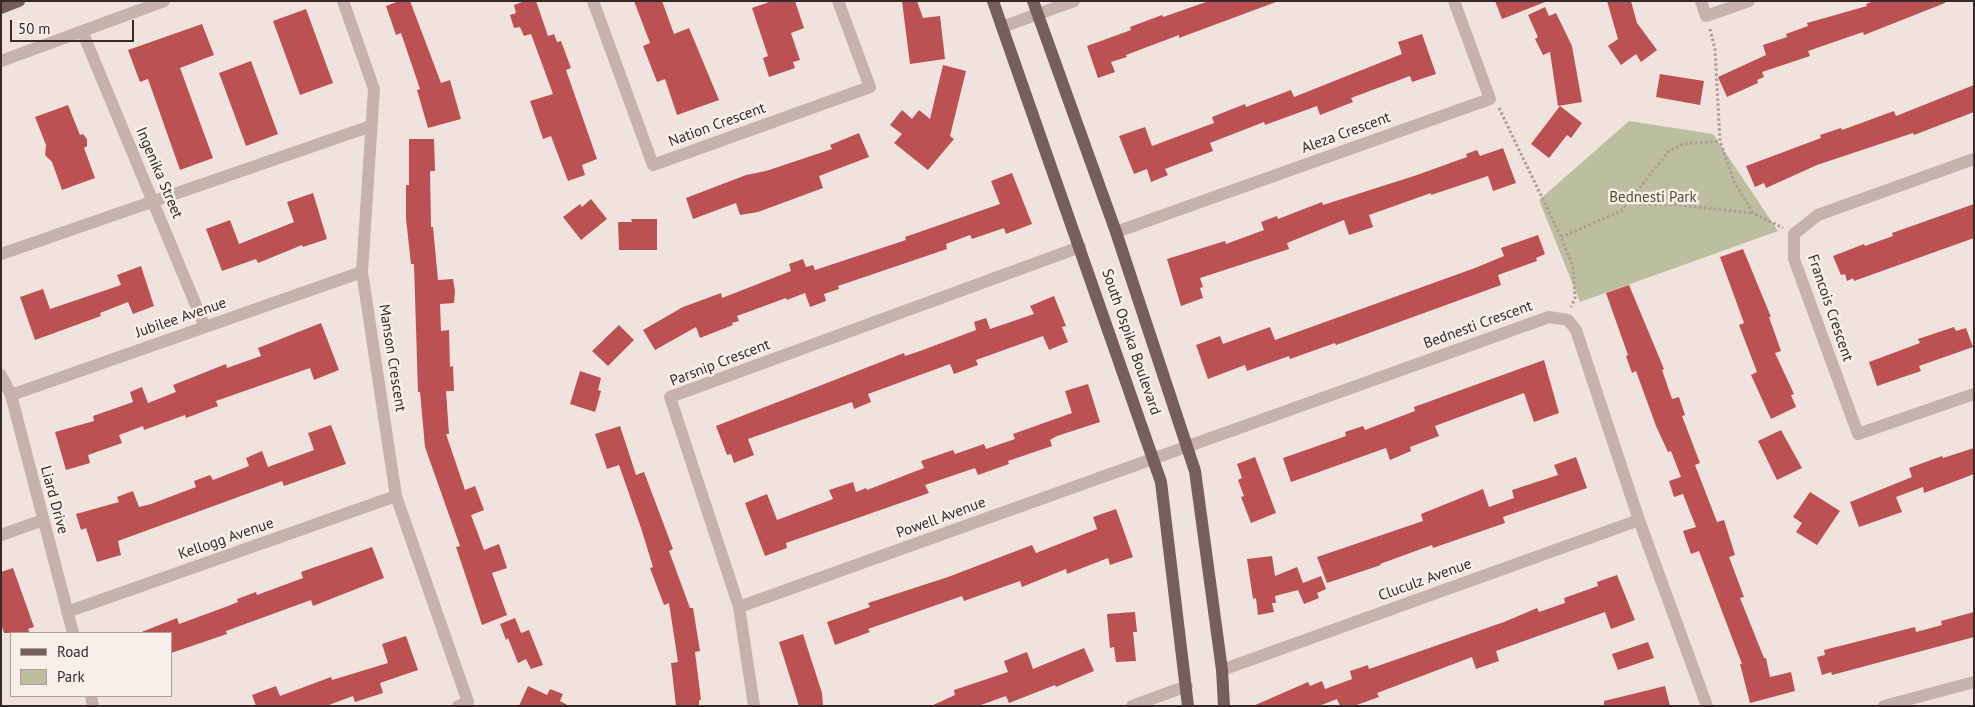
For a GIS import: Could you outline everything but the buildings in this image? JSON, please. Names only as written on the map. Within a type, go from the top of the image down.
[{"type":"main road","points":[[1,8],[19,1]]},
{"type":"main road","name":"South Ospika Boulevard","points":[[993,1],[1162,482],[1188,706]]},
{"type":"main road","name":"South Ospika Boulevard","points":[[1033,1],[1116,232],[1195,471],[1222,670],[1224,706]]},
{"type":"street","points":[[1,61],[164,1]]},
{"type":"street","name":"Manson Crescent","points":[[343,1],[374,89],[362,272],[396,496],[468,702],[458,706]]},
{"type":"street","name":"Nation Crescent","points":[[593,1],[653,165],[870,87],[838,1]]},
{"type":"street","points":[[1002,27],[1074,1]]},
{"type":"street","points":[[1454,1],[1490,98]]},
{"type":"street","points":[[1701,1],[1706,16],[1749,1]]},
{"type":"street","name":"Ingenika Street","points":[[82,31],[206,327]]},
{"type":"street","name":"Aleza Crescent","points":[[1116,232],[1490,98]]},
{"type":"street","points":[[1,254],[371,126]]},
{"type":"street","points":[[1794,234],[1818,215],[1974,159]]},
{"type":"street","name":"Francois Crescent","points":[[1794,234],[1794,259],[1858,434],[1974,394]]},
{"type":"street","name":"Parsnip Crescent","points":[[754,706],[739,607],[670,397],[1080,247]]},
{"type":"street","name":"Jubilee Avenue","points":[[11,396],[362,272]]},
{"type":"street","name":"Bednesti Crescent","points":[[1154,458],[1549,316],[1568,320]]},
{"type":"street","points":[[1568,320],[1576,330],[1639,520],[1707,706]]},
{"type":"street","name":"Liard Drive","points":[[1,375],[11,396],[73,632]]},
{"type":"street","name":"Powell Avenue","points":[[739,607],[1154,458]]},
{"type":"street","name":"Kellogg Avenue","points":[[67,612],[396,496]]},
{"type":"street","points":[[1,535],[43,520]]},
{"type":"street","name":"Cluculz Avenue","points":[[1222,670],[1639,520]]},
{"type":"street","points":[[1884,706],[1974,682]]},
{"type":"street","points":[[1132,706],[1187,686]]},
{"type":"path","points":[[1706,16],[1715,50],[1720,142],[1734,182],[1753,213]]},
{"type":"path","points":[[1490,98],[1502,111],[1561,237],[1575,279],[1575,298],[1568,320]]},
{"type":"path","points":[[1561,237],[1621,211],[1669,151],[1683,144],[1720,142]]},
{"type":"path","points":[[1628,204],[1679,205],[1753,213],[1794,234]]},
{"type":"green space","name":"Bednesti Park","points":[[1629,121],[1713,134],[1778,231],[1580,302],[1539,200]]}]
